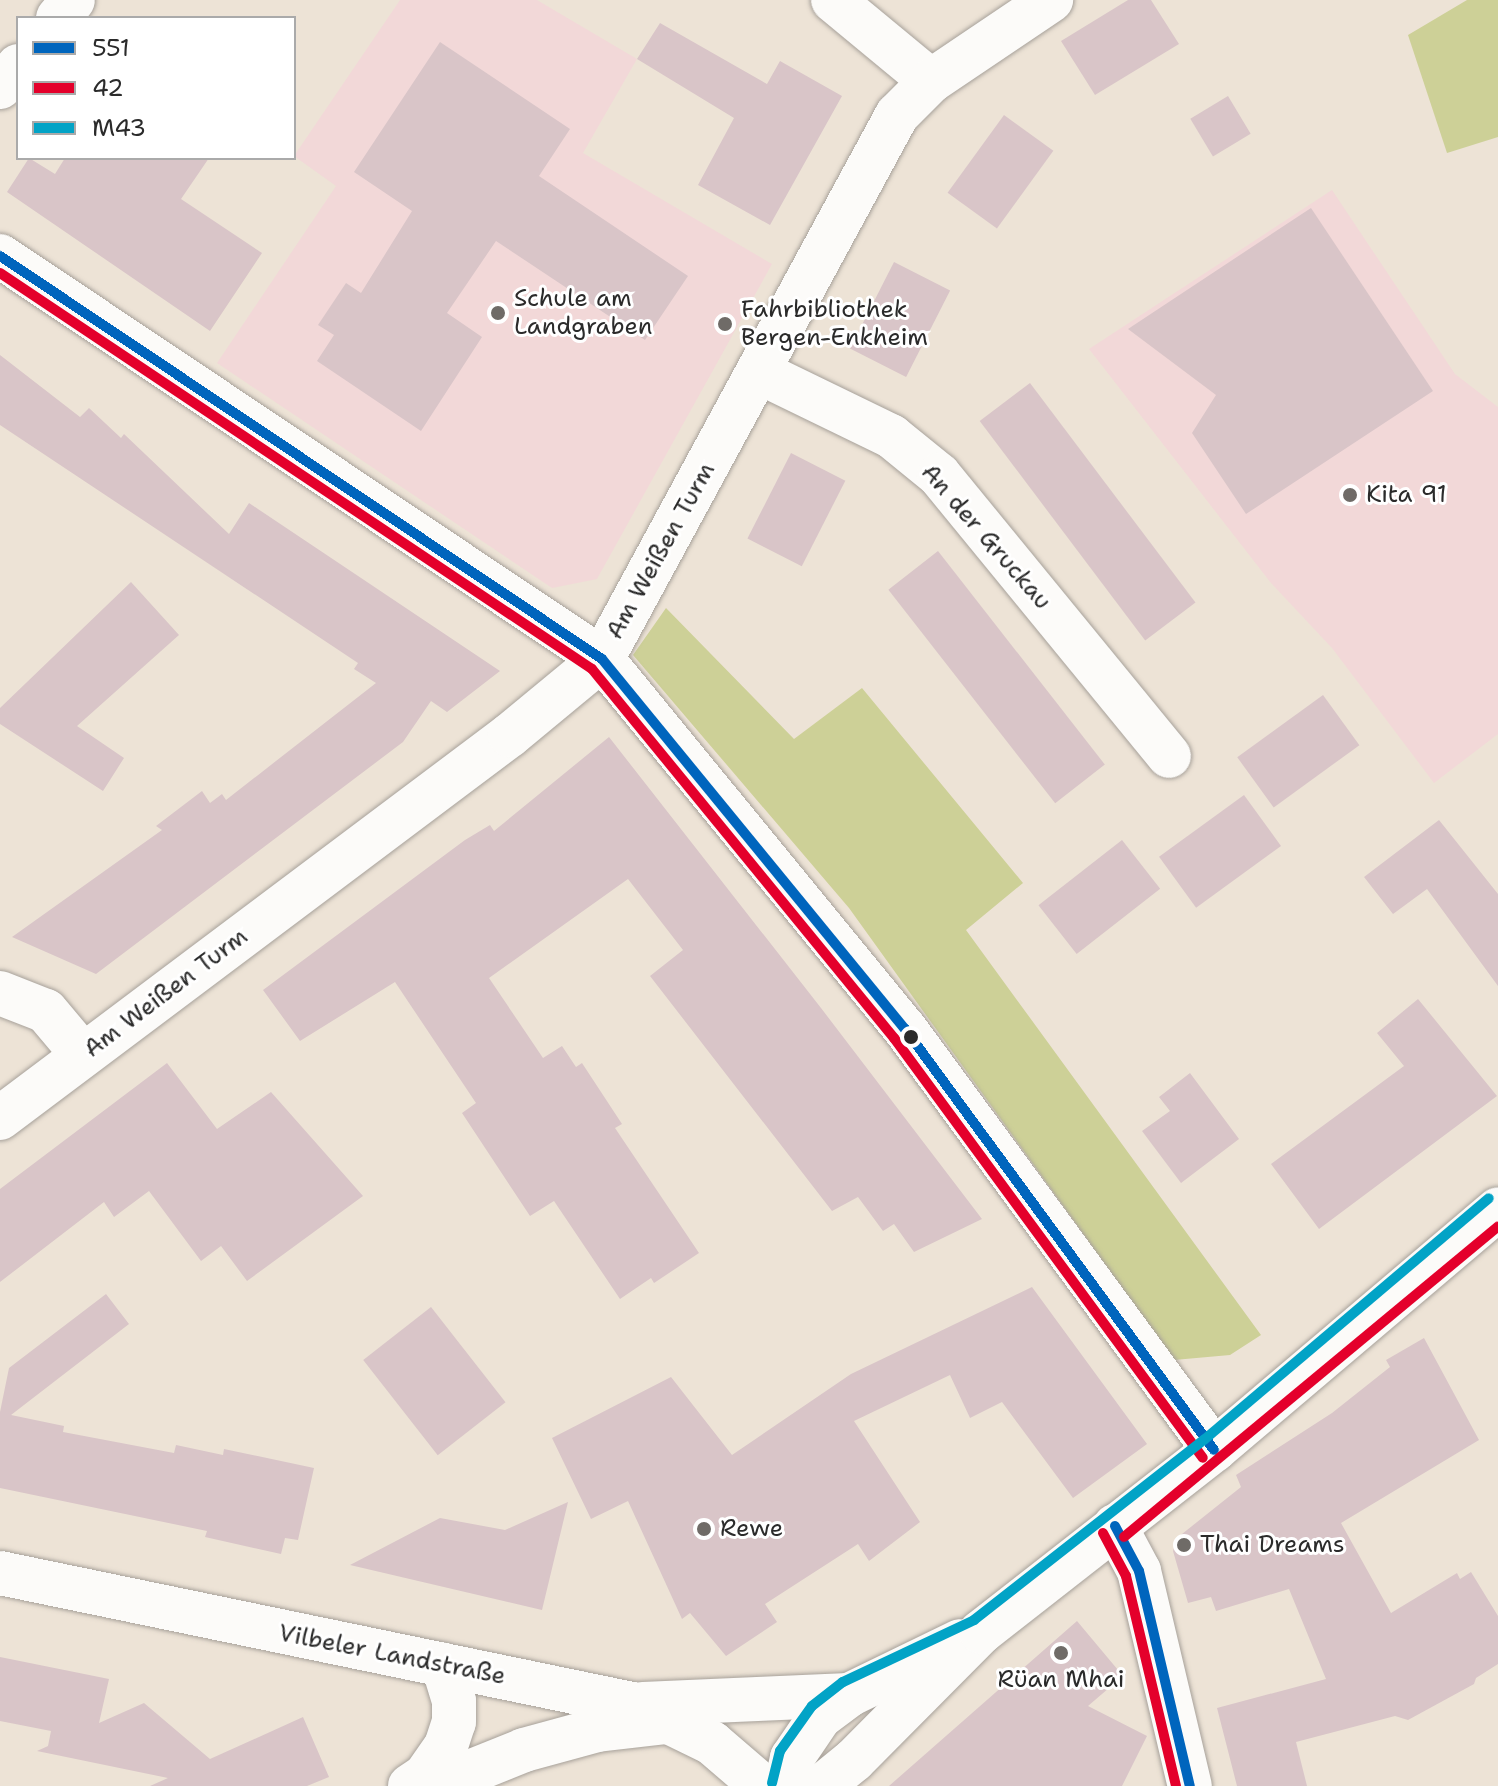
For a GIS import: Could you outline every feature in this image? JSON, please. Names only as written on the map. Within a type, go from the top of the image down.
[{"type":"street","points":[[60,16],[73,0]]},
{"type":"street","points":[[833,0],[931,81]]},
{"type":"street","name":"Am Weißen Turm","points":[[0,1118],[510,735],[602,659],[897,115],[931,81],[1051,0]]},
{"type":"street","points":[[0,87],[16,68]]},
{"type":"street","points":[[0,256],[602,659],[905,1029],[1214,1450]]},
{"type":"street","name":"An der Gruckau","points":[[759,372],[891,436],[939,475],[1169,756]]},
{"type":"street","points":[[0,993],[46,1011],[83,1055]]},
{"type":"street","points":[[822,1786],[865,1750],[981,1632],[1214,1450],[1498,1209]]},
{"type":"street","points":[[1115,1526],[1139,1571],[1190,1786]]},
{"type":"street","name":"Vilbeler Landstraße","points":[[0,1573],[632,1704],[675,1721],[712,1743],[762,1786]]},
{"type":"street","points":[[786,1786],[806,1734],[849,1695],[981,1632]]},
{"type":"street","points":[[410,1786],[439,1756],[454,1722],[454,1701],[443,1665]]},
{"type":"street","points":[[632,1704],[849,1695]]},
{"type":"street","points":[[435,1786],[524,1750],[597,1730],[675,1721]]},
{"type":"shaded area","name":"Schule am Landgraben","points":[[400,0],[537,0],[637,59],[583,153],[772,264],[597,579],[552,588],[217,363],[336,186],[296,157],[296,153]]},
{"type":"shaded area","name":"Kita 91","points":[[1332,190],[1455,374],[1498,407],[1498,734],[1434,783],[1332,648],[1271,583],[1089,349]]},
{"type":"green space","points":[[1467,0],[1498,0],[1498,137],[1447,153],[1408,35]]},
{"type":"green space","points":[[666,608],[794,739],[862,688],[1023,883],[966,930],[1261,1335],[1230,1355],[1174,1360],[849,908],[633,655]]},
{"type":"building","points":[[1128,0],[1151,0],[1179,44],[1095,95],[1061,41]]},
{"type":"building","points":[[660,23],[767,84],[780,61],[842,96],[770,225],[698,185],[734,118],[637,59]]},
{"type":"building","points":[[440,42],[570,129],[539,176],[688,276],[645,340],[496,241],[447,313],[482,337],[421,431],[317,361],[334,335],[318,325],[346,283],[361,293],[412,211],[354,172]]},
{"type":"building","points":[[1228,96],[1251,134],[1213,156],[1190,119]]},
{"type":"building","points":[[1004,115],[1053,151],[997,229],[948,193]]},
{"type":"building","points":[[28,160],[55,174],[64,160],[208,160],[181,199],[262,253],[210,331],[7,192]]},
{"type":"building","points":[[1311,208],[1433,391],[1246,514],[1192,433],[1216,395],[1128,329]]},
{"type":"building","points":[[894,262],[950,291],[906,377],[850,348]]},
{"type":"building","points":[[0,355],[80,417],[89,408],[121,438],[124,434],[229,534],[249,503],[500,671],[447,712],[431,701],[403,742],[96,974],[12,937],[162,830],[156,826],[202,791],[210,803],[222,794],[226,800],[376,683],[354,669],[358,663],[0,425]]},
{"type":"building","points":[[1030,383],[1195,603],[1145,641],[980,421]]},
{"type":"building","points":[[791,453],[845,481],[802,566],[747,539]]},
{"type":"building","points":[[938,551],[1105,765],[1055,803],[888,590]]},
{"type":"building","points":[[131,582],[179,635],[77,726],[124,758],[103,791],[0,724],[0,708]]},
{"type":"building","points":[[1323,695],[1359,745],[1274,807],[1237,757]]},
{"type":"building","points":[[609,737],[982,1219],[914,1252],[894,1224],[883,1231],[858,1197],[832,1211],[650,976],[683,950],[628,879],[489,978],[543,1058],[562,1046],[576,1067],[582,1063],[622,1124],[615,1128],[699,1253],[654,1283],[651,1278],[620,1299],[554,1201],[530,1216],[462,1113],[476,1103],[395,982],[300,1041],[263,990],[465,840],[490,825],[494,831]]},
{"type":"building","points":[[1244,795],[1281,846],[1196,908],[1159,857]]},
{"type":"building","points":[[1439,820],[1498,894],[1498,986],[1427,889],[1393,914],[1364,877]]},
{"type":"building","points":[[1122,840],[1160,889],[1077,954],[1038,905]]},
{"type":"building","points":[[1418,999],[1497,1096],[1319,1229],[1271,1164],[1404,1066],[1377,1033]]},
{"type":"building","points":[[167,1063],[217,1129],[271,1092],[363,1196],[247,1281],[221,1246],[201,1261],[149,1191],[114,1217],[104,1202],[0,1282],[0,1189]]},
{"type":"building","points":[[1190,1073],[1239,1139],[1181,1183],[1142,1131],[1170,1111],[1159,1097]]},
{"type":"building","points":[[1032,1287],[1147,1444],[1073,1498],[1002,1402],[970,1418],[950,1375],[854,1421],[920,1522],[869,1561],[858,1544],[765,1604],[777,1622],[726,1656],[690,1613],[682,1619],[628,1501],[591,1519],[552,1438],[671,1377],[732,1455],[851,1374]]},
{"type":"building","points":[[106,1294],[129,1324],[11,1415],[64,1426],[63,1432],[174,1453],[176,1445],[223,1455],[224,1449],[314,1468],[298,1540],[285,1538],[281,1554],[205,1537],[207,1531],[0,1488],[0,1412],[9,1368]]},
{"type":"building","points":[[431,1307],[505,1402],[438,1455],[363,1360]]},
{"type":"building","points":[[1424,1338],[1479,1440],[1341,1523],[1391,1613],[1457,1573],[1460,1579],[1471,1572],[1498,1616],[1498,1664],[1476,1678],[1474,1684],[1408,1720],[1395,1716],[1296,1742],[1307,1786],[1237,1786],[1217,1708],[1326,1679],[1289,1589],[1216,1611],[1211,1597],[1188,1603],[1173,1551],[1177,1538],[1241,1487],[1236,1475],[1332,1413],[1390,1367],[1386,1360]]},
{"type":"building","points":[[568,1502],[542,1610],[350,1565],[440,1518],[505,1530]]},
{"type":"building","points":[[1077,1621],[1123,1676],[1088,1706],[1147,1736],[1122,1786],[889,1786]]},
{"type":"building","points":[[0,1657],[109,1679],[99,1723],[144,1703],[210,1759],[303,1717],[329,1777],[307,1786],[150,1786],[168,1778],[37,1751],[48,1746],[51,1731],[0,1721]]},
{"type":"transit line","name":"551","points":[[0,256],[602,659],[905,1029],[1214,1450]]},
{"type":"transit line","name":"42","points":[[0,273],[592,669],[894,1038],[1203,1458]]},
{"type":"transit line","name":"M43","points":[[772,1783],[780,1751],[812,1706],[843,1682],[974,1620],[1205,1439],[1489,1198]]},
{"type":"transit line","name":"42","points":[[1124,1537],[1498,1227]]},
{"type":"transit line","name":"551","points":[[1115,1526],[1139,1571],[1190,1786]]},
{"type":"transit line","name":"42","points":[[1103,1533],[1126,1576],[1176,1786]]},
{"type":"place","name":"Schule am Landgraben","points":[[498,313]]},
{"type":"place","name":"Fahrbibliothek Bergen-Enkheim","points":[[725,324]]},
{"type":"place","name":"Kita 91","points":[[1350,495]]},
{"type":"place","name":"Rewe","points":[[704,1529]]},
{"type":"place","name":"Thai Dreams","points":[[1184,1545]]},
{"type":"place","name":"Rüan Mhai","points":[[1061,1653]]}]
